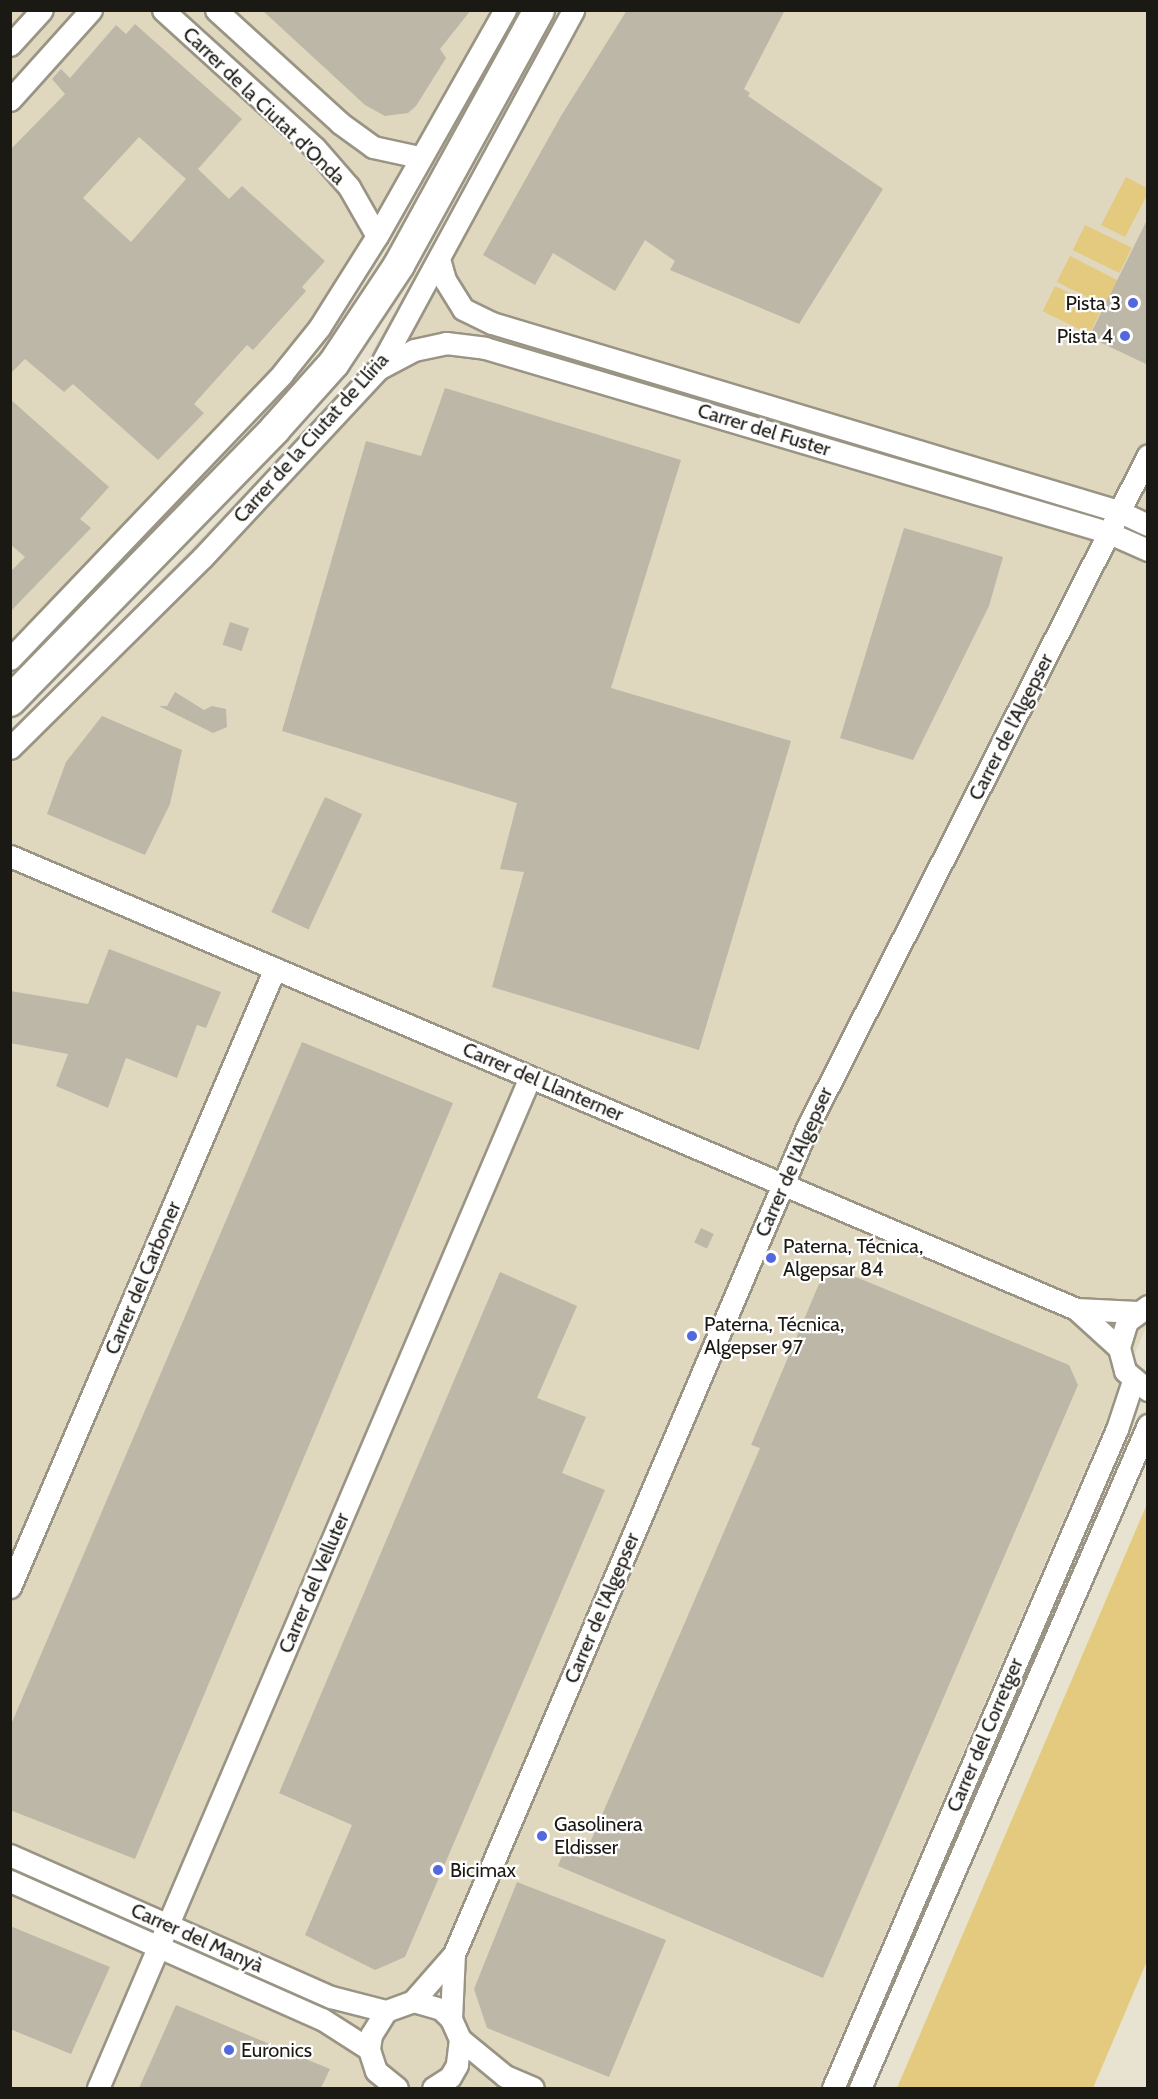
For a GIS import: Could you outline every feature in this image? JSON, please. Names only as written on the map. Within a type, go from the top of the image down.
[{"type":"street","points":[[10,45],[42,10]]},
{"type":"street","points":[[10,100],[91,10]]},
{"type":"street","name":"Carrer de la Ciutat d’Onda","points":[[163,10],[315,148],[349,187],[377,236]]},
{"type":"street","name":"Carrer de la Ciutat d’Onda","points":[[216,10],[340,123],[373,147],[419,157]]},
{"type":"street","points":[[10,659],[282,374],[319,328],[377,236],[419,157],[505,10]]},
{"type":"street","name":"Carrer de la Ciutat de Llíria","points":[[10,701],[275,429],[334,363],[399,265],[539,10]]},
{"type":"street","name":"Carrer de la Ciutat de Llíria","points":[[10,748],[202,558],[379,368],[573,10]]},
{"type":"street","name":"Carrer del Fuster","points":[[439,259],[445,280],[464,309],[492,323],[1118,511],[1148,525]]},
{"type":"street","name":"Carrer del Fuster","points":[[379,368],[414,350],[446,343],[485,348],[1107,532],[1148,550]]},
{"type":"street","name":"Carrer de l'Algepser","points":[[454,1954],[807,1128],[1148,455]]},
{"type":"street","name":"Carrer del Llanterner","points":[[10,856],[1076,1309],[1119,1348]]},
{"type":"street","name":"Carrer del Carboner","points":[[10,1587],[275,968]]},
{"type":"street","name":"Carrer del Velluter","points":[[98,2088],[530,1077]]},
{"type":"street","name":"Carrer del Llanterner","points":[[1076,1309],[1142,1309]]},
{"type":"street","points":[[1140,1385],[1125,1371],[1119,1348],[1127,1322],[1142,1309]]},
{"type":"street","name":"Carrer del Corretger","points":[[832,2088],[1117,1429],[1140,1385]]},
{"type":"street","name":"Carrer del Corretger","points":[[860,2088],[1148,1425]]},
{"type":"street","name":"Carrer del Manyà","points":[[10,1855],[331,1997],[386,2011]]},
{"type":"street","name":"Carrer del Manyà","points":[[10,1881],[322,2019],[369,2049]]},
{"type":"street","points":[[413,2001],[454,1954]]},
{"type":"street","points":[[443,2087],[457,2065],[460,2039],[452,2019],[454,1954]]},
{"type":"street","points":[[388,2086],[369,2049],[371,2035],[386,2011],[413,2001],[428,2002],[452,2019]]},
{"type":"street","points":[[460,2039],[505,2076],[533,2088]]},
{"type":"shaded area","points":[[11,11],[517,11],[340,316],[11,671]]},
{"type":"shaded area","points":[[566,11],[1147,11],[1147,1325],[819,2088],[11,2088],[10,734],[356,380]]},
{"type":"shaded area","points":[[1126,177],[1147,188],[1148,193],[1125,237],[1101,225]]},
{"type":"shaded area","points":[[1085,225],[1132,248],[1119,273],[1073,250]]},
{"type":"shaded area","points":[[1070,256],[1118,281],[1105,306],[1057,282]]},
{"type":"shaded area","points":[[1055,286],[1102,309],[1089,334],[1043,311]]},
{"type":"shaded area","points":[[1147,1504],[1147,1961],[1093,2088],[897,2088]]},
{"type":"building","points":[[262,10],[471,10],[440,49],[446,58],[416,106],[408,113],[385,116],[365,105]]},
{"type":"building","points":[[627,10],[785,10],[744,89],[750,93],[748,96],[883,189],[799,324],[670,270],[675,261],[645,240],[615,291],[553,253],[535,285],[483,255],[561,116]]},
{"type":"building","points":[[135,24],[242,119],[198,169],[229,199],[242,186],[325,261],[302,287],[306,291],[253,350],[247,345],[194,404],[204,413],[158,460],[73,384],[64,392],[25,359],[10,374],[10,150],[65,94],[52,79],[61,69],[70,78],[116,25],[126,34]],"holes":[[[139,137],[186,179],[131,242],[83,198]]]},
{"type":"building","points":[[1148,218],[1148,365],[1089,337]]},
{"type":"building","points":[[445,388],[681,460],[611,688],[791,741],[699,1050],[492,987],[524,872],[500,869],[517,803],[282,731],[366,441],[421,456]]},
{"type":"building","points":[[10,399],[109,487],[80,519],[91,528],[10,612],[10,572],[25,557],[10,544]]},
{"type":"building","points":[[904,528],[1003,557],[989,606],[913,760],[840,738]]},
{"type":"building","points":[[230,622],[249,628],[242,651],[223,645]]},
{"type":"building","points":[[175,692],[204,710],[212,706],[226,709],[227,727],[213,733],[159,706],[167,706]]},
{"type":"building","points":[[102,716],[182,750],[170,804],[145,855],[47,814],[66,762]]},
{"type":"building","points":[[325,797],[362,814],[308,929],[271,912]]},
{"type":"building","points":[[109,949],[221,992],[206,1028],[197,1025],[177,1078],[126,1058],[108,1108],[56,1086],[68,1054],[10,1043],[10,991],[88,1004]]},
{"type":"building","points":[[302,1042],[453,1103],[135,1859],[10,1810],[10,1727]]},
{"type":"building","points":[[701,1228],[714,1234],[707,1248],[694,1243]]},
{"type":"building","points":[[827,1265],[1069,1365],[1078,1385],[823,1978],[558,1866],[564,1851],[583,1859],[760,1448],[751,1445]]},
{"type":"building","points":[[500,1272],[577,1306],[537,1398],[586,1417],[562,1473],[605,1490],[405,1957],[375,1970],[305,1935],[352,1825],[279,1793]]},
{"type":"building","points":[[517,1882],[666,1940],[609,2077],[487,2028],[474,1989]]},
{"type":"building","points":[[10,1926],[110,1967],[71,2054],[10,2029]]},
{"type":"building","name":"Euronics","points":[[176,2005],[330,2069],[321,2088],[139,2088]]},
{"type":"place","name":"Pista 3","points":[[1133,303]]},
{"type":"place","name":"Pista 4","points":[[1125,336]]},
{"type":"place","name":"Paterna, Técnica, Algepsar 84","points":[[771,1258]]},
{"type":"place","name":"Paterna, Técnica, Algepser 97","points":[[692,1336]]},
{"type":"place","name":"Gasolinera Eldisser","points":[[542,1836]]},
{"type":"place","name":"Bicimax","points":[[438,1870]]},
{"type":"place","name":"Euronics","points":[[229,2050]]}]
